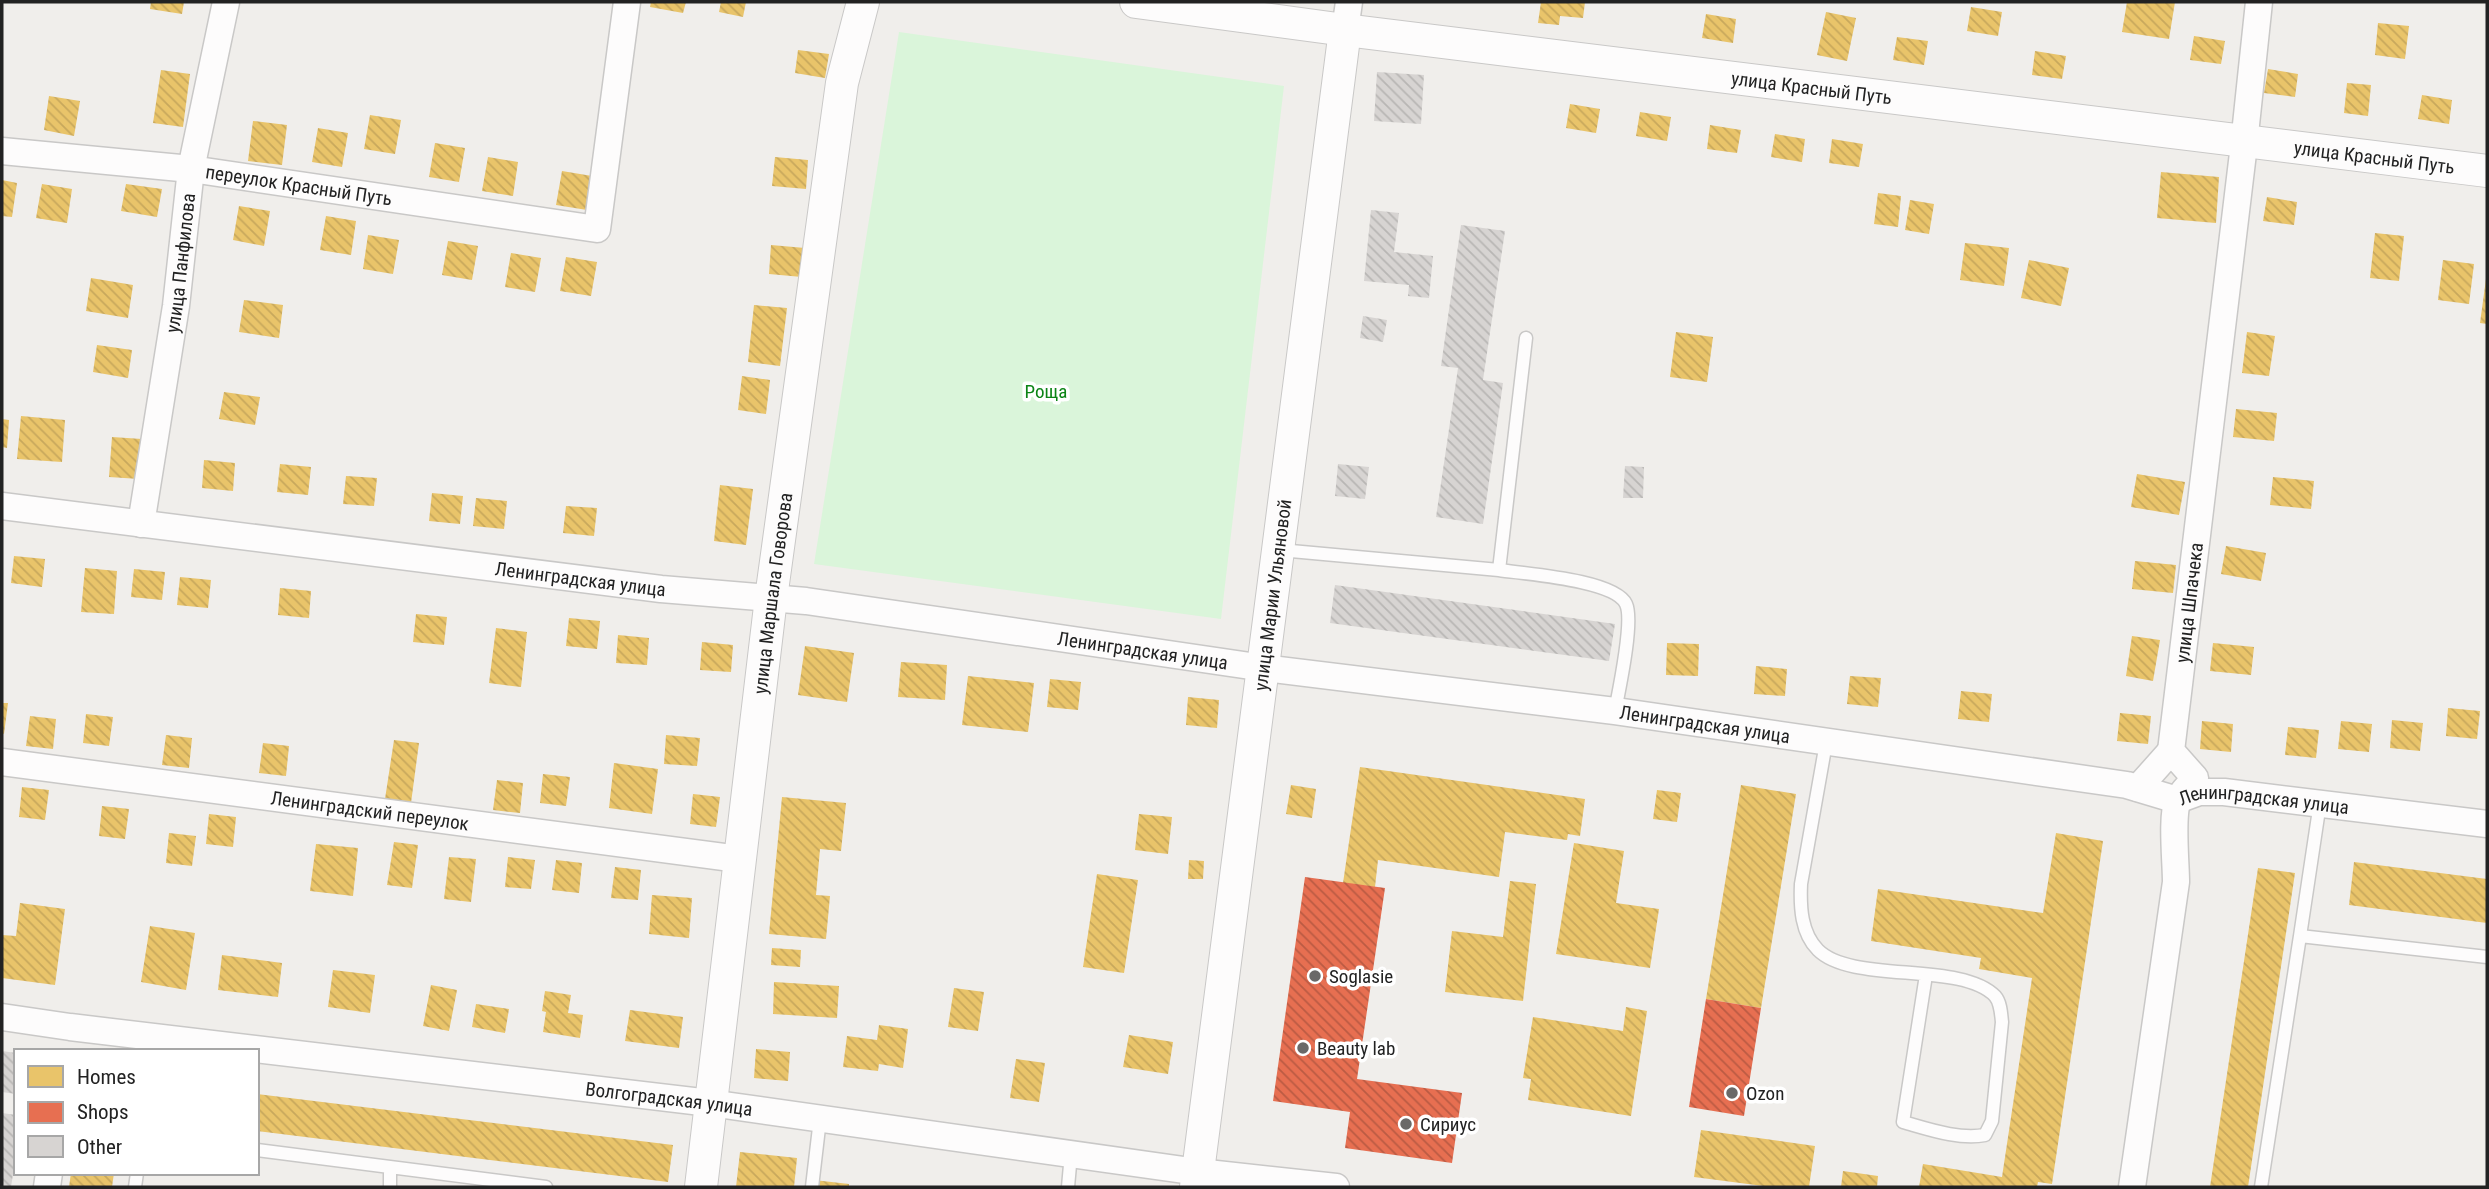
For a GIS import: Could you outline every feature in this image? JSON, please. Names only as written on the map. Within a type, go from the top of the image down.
[{"type":"street","name":"улица Панфилова","points":[[141,524],[176,306],[191,169],[226,2]]},
{"type":"street","name":"переулок Красный Путь","points":[[2,151],[191,169],[597,229],[627,2]]},
{"type":"street","name":"улица Маршала Говорова","points":[[701,1187],[771,598],[842,83],[863,2]]},
{"type":"street","name":"улица Красный Путь","points":[[1136,2],[1347,16],[2244,141],[2487,172]]},
{"type":"street","name":"улица Шпачека","points":[[2171,751],[2259,2]]},
{"type":"street","name":"улица Марии Ульяновой","points":[[1197,1179],[1347,16]]},
{"type":"street","name":"Ленинградская улица","points":[[2,506],[662,589],[771,598],[1264,668],[1615,711],[2138,788],[2177,800],[2199,792],[2224,792],[2487,824]]},
{"type":"street","points":[[2132,1187],[2176,882],[2174,827],[2177,800],[2195,778],[2171,751],[2138,788]]},
{"type":"street","name":"Ленинградский переулок","points":[[2,762],[739,859]]},
{"type":"street","name":"Волгоградская улица","points":[[2,1017],[68,1039],[168,1049]]},
{"type":"street","name":"Волгоградская улица","points":[[259,1058],[710,1103],[1071,1154],[1197,1179],[1334,1187]]},
{"type":"lane","points":[[1499,570],[1526,338]]},
{"type":"lane","points":[[1279,550],[1499,570],[1588,583],[1612,590],[1622,597],[1628,607],[1626,645],[1615,711]]},
{"type":"lane","points":[[1826,743],[1801,884],[1800,905],[1804,927],[1819,951],[1834,960],[1895,972],[1926,975],[1971,983],[1995,997],[2001,1008],[2002,1022],[1992,1121],[1985,1135],[1975,1137],[1954,1134],[1903,1122],[1926,975]]},
{"type":"lane","points":[[2261,1187],[2320,803]]},
{"type":"lane","points":[[2300,936],[2487,957]]},
{"type":"lane","points":[[811,1187],[820,1119]]},
{"type":"lane","points":[[259,1150],[546,1187]]},
{"type":"lane","points":[[1068,1187],[1071,1154]]},
{"type":"lane","points":[[390,1168],[390,1187]]},
{"type":"green space","name":"Роща","points":[[899,32],[1284,86],[1221,619],[814,564]]},
{"type":"building: Homes","points":[[151,2],[184,2],[182,14],[150,9]]},
{"type":"building: Homes","points":[[651,2],[686,2],[683,13],[650,7]]},
{"type":"building: Homes","points":[[721,2],[746,2],[743,17],[719,12]]},
{"type":"building: Homes","points":[[1541,2],[1585,2],[1583,18],[1560,16],[1559,25],[1538,23]]},
{"type":"building: Homes","points":[[2127,2],[2175,2],[2169,39],[2122,32]]},
{"type":"building: Homes","points":[[1971,7],[2002,12],[1998,36],[1967,31]]},
{"type":"building: Homes","points":[[1826,12],[1856,18],[1847,61],[1817,55]]},
{"type":"building: Homes","points":[[1706,14],[1736,19],[1733,43],[1702,38]]},
{"type":"building: Homes","points":[[2378,23],[2409,26],[2405,59],[2375,55]]},
{"type":"building: Homes","points":[[2194,36],[2225,41],[2221,64],[2190,60]]},
{"type":"building: Homes","points":[[1897,37],[1928,41],[1924,65],[1893,60]]},
{"type":"building: Homes","points":[[798,50],[829,54],[825,78],[795,73]]},
{"type":"building: Homes","points":[[2035,51],[2066,56],[2062,79],[2032,75]]},
{"type":"building: Homes","points":[[2268,69],[2298,74],[2295,97],[2264,93]]},
{"type":"building: Homes","points":[[161,70],[190,74],[183,127],[153,123]]},
{"type":"building: Homes","points":[[2347,83],[2371,85],[2368,116],[2344,113]]},
{"type":"building: Homes","points":[[2422,95],[2452,100],[2449,124],[2418,119]]},
{"type":"building: Homes","points":[[49,96],[80,101],[74,136],[44,130]]},
{"type":"building: Homes","points":[[1570,104],[1600,109],[1596,133],[1566,128]]},
{"type":"building: Homes","points":[[1640,112],[1671,117],[1667,141],[1636,136]]},
{"type":"building: Homes","points":[[370,115],[401,120],[395,154],[364,149]]},
{"type":"building: Homes","points":[[253,121],[287,125],[282,165],[248,161]]},
{"type":"building: Homes","points":[[1710,125],[1741,130],[1737,153],[1707,149]]},
{"type":"building: Homes","points":[[318,128],[348,133],[342,167],[312,162]]},
{"type":"building: Homes","points":[[1775,134],[1805,139],[1802,162],[1771,157]]},
{"type":"building: Homes","points":[[1832,139],[1863,144],[1859,167],[1829,163]]},
{"type":"building: Homes","points":[[435,143],[465,148],[459,182],[429,177]]},
{"type":"building: Homes","points":[[488,157],[518,162],[513,196],[482,191]]},
{"type":"building: Homes","points":[[775,157],[808,160],[806,189],[772,186]]},
{"type":"building: Homes","points":[[562,171],[592,176],[587,210],[556,205]]},
{"type":"building: Homes","points":[[2161,172],[2219,177],[2216,223],[2157,218]]},
{"type":"building: Homes","points":[[2,180],[17,183],[12,217],[2,216]]},
{"type":"building: Homes","points":[[42,184],[72,189],[67,223],[36,218]]},
{"type":"building: Homes","points":[[126,184],[162,189],[157,217],[121,211]]},
{"type":"building: Homes","points":[[1878,193],[1901,196],[1898,227],[1874,224]]},
{"type":"building: Homes","points":[[2267,197],[2297,202],[2294,225],[2263,221]]},
{"type":"building: Homes","points":[[1910,200],[1934,204],[1929,234],[1905,230]]},
{"type":"building: Homes","points":[[239,206],[270,211],[264,246],[233,240]]},
{"type":"building: Homes","points":[[326,216],[356,221],[351,255],[320,250]]},
{"type":"building: Homes","points":[[2375,233],[2404,236],[2399,281],[2370,278]]},
{"type":"building: Homes","points":[[368,235],[399,240],[393,274],[363,269]]},
{"type":"building: Homes","points":[[448,241],[478,246],[472,280],[442,275]]},
{"type":"building: Homes","points":[[1965,243],[2009,248],[2004,286],[1960,280]]},
{"type":"building: Homes","points":[[771,245],[805,248],[802,277],[769,274]]},
{"type":"building: Homes","points":[[511,253],[541,258],[535,292],[505,287]]},
{"type":"building: Homes","points":[[566,257],[597,262],[591,296],[560,291]]},
{"type":"building: Homes","points":[[2029,260],[2069,268],[2061,306],[2021,298]]},
{"type":"building: Homes","points":[[2443,260],[2474,264],[2469,304],[2438,300]]},
{"type":"building: Homes","points":[[91,278],[133,285],[128,318],[86,311]]},
{"type":"building: Homes","points":[[2487,279],[2487,324],[2480,323]]},
{"type":"building: Homes","points":[[244,300],[283,305],[279,338],[239,332]]},
{"type":"building: Homes","points":[[754,305],[787,308],[780,366],[748,362]]},
{"type":"building: Homes","points":[[1676,332],[1713,337],[1707,382],[1670,377]]},
{"type":"building: Homes","points":[[2247,332],[2275,336],[2269,376],[2242,373]]},
{"type":"building: Homes","points":[[97,345],[132,350],[128,378],[93,372]]},
{"type":"building: Homes","points":[[742,376],[770,380],[766,414],[738,410]]},
{"type":"building: Homes","points":[[224,392],[260,397],[255,425],[219,419]]},
{"type":"building: Homes","points":[[2236,409],[2277,413],[2274,441],[2233,437]]},
{"type":"building: Homes","points":[[21,416],[65,420],[62,462],[17,459]]},
{"type":"building: Homes","points":[[2,419],[9,420],[7,448],[2,447]]},
{"type":"building: Homes","points":[[112,437],[142,439],[139,479],[109,477]]},
{"type":"building: Homes","points":[[204,460],[235,463],[233,491],[202,488]]},
{"type":"building: Homes","points":[[280,464],[311,467],[308,495],[277,492]]},
{"type":"building: Homes","points":[[2137,474],[2185,482],[2179,515],[2131,507]]},
{"type":"building: Homes","points":[[346,476],[377,478],[374,506],[343,504]]},
{"type":"building: Homes","points":[[2273,477],[2314,481],[2311,509],[2270,505]]},
{"type":"building: Homes","points":[[720,485],[753,489],[746,545],[714,541]]},
{"type":"building: Homes","points":[[432,493],[463,496],[460,524],[429,521]]},
{"type":"building: Homes","points":[[476,498],[507,501],[504,529],[473,526]]},
{"type":"building: Homes","points":[[566,506],[597,508],[594,536],[563,533]]},
{"type":"building: Homes","points":[[2226,546],[2266,553],[2261,581],[2221,574]]},
{"type":"building: Homes","points":[[14,556],[45,559],[42,587],[11,583]]},
{"type":"building: Homes","points":[[2135,561],[2176,565],[2173,593],[2132,589]]},
{"type":"building: Homes","points":[[85,568],[117,571],[114,614],[81,612]]},
{"type":"building: Homes","points":[[134,569],[165,572],[162,600],[131,597]]},
{"type":"building: Homes","points":[[180,577],[211,580],[208,608],[177,605]]},
{"type":"building: Homes","points":[[280,588],[311,591],[309,618],[278,615]]},
{"type":"building: Homes","points":[[416,614],[447,617],[444,645],[413,642]]},
{"type":"building: Homes","points":[[569,618],[600,621],[597,649],[566,646]]},
{"type":"building: Homes","points":[[496,628],[527,632],[521,687],[489,683]]},
{"type":"building: Homes","points":[[618,635],[649,638],[647,665],[616,663]]},
{"type":"building: Homes","points":[[2132,636],[2160,640],[2153,681],[2126,676]]},
{"type":"building: Homes","points":[[702,642],[733,645],[731,672],[700,670]]},
{"type":"building: Homes","points":[[1667,643],[1699,644],[1698,676],[1666,675]]},
{"type":"building: Homes","points":[[2213,643],[2254,647],[2251,675],[2210,671]]},
{"type":"building: Homes","points":[[805,646],[854,653],[847,702],[798,695]]},
{"type":"building: Homes","points":[[901,662],[947,665],[945,700],[898,697]]},
{"type":"building: Homes","points":[[1756,666],[1787,669],[1785,696],[1754,694]]},
{"type":"building: Homes","points":[[968,676],[1034,683],[1028,732],[962,725]]},
{"type":"building: Homes","points":[[1850,676],[1881,678],[1878,707],[1847,704]]},
{"type":"building: Homes","points":[[1050,679],[1081,682],[1078,710],[1047,707]]},
{"type":"building: Homes","points":[[1961,691],[1992,694],[1989,722],[1958,719]]},
{"type":"building: Homes","points":[[1188,697],[1219,700],[1217,728],[1186,725]]},
{"type":"building: Homes","points":[[2,703],[8,703],[4,734],[2,733]]},
{"type":"building: Homes","points":[[2448,708],[2480,711],[2477,739],[2446,736]]},
{"type":"building: Homes","points":[[2120,713],[2151,716],[2148,744],[2117,741]]},
{"type":"building: Homes","points":[[86,714],[113,717],[109,746],[83,743]]},
{"type":"building: Homes","points":[[30,716],[56,719],[53,749],[26,746]]},
{"type":"building: Homes","points":[[2392,720],[2423,723],[2420,751],[2390,748]]},
{"type":"building: Homes","points":[[2202,721],[2233,724],[2231,752],[2200,749]]},
{"type":"building: Homes","points":[[2341,721],[2372,724],[2369,752],[2338,749]]},
{"type":"building: Homes","points":[[2288,727],[2319,730],[2316,758],[2285,755]]},
{"type":"building: Homes","points":[[166,735],[192,738],[189,768],[162,765]]},
{"type":"building: Homes","points":[[666,735],[700,738],[697,766],[664,764]]},
{"type":"building: Homes","points":[[394,740],[419,743],[411,803],[385,799]]},
{"type":"building: Homes","points":[[263,743],[289,746],[286,776],[259,773]]},
{"type":"building: Homes","points":[[614,763],[658,769],[652,814],[609,808]]},
{"type":"building: Homes","points":[[1360,767],[1585,799],[1580,836],[1568,834],[1567,840],[1505,832],[1499,877],[1378,860],[1375,887],[1343,883]]},
{"type":"building: Homes","points":[[543,774],[570,777],[566,806],[540,803]]},
{"type":"building: Homes","points":[[497,780],[523,783],[520,813],[493,810]]},
{"type":"building: Homes","points":[[1291,785],[1316,789],[1312,818],[1286,814]]},
{"type":"building: Homes","points":[[1741,785],[1796,794],[1761,1008],[1706,999]]},
{"type":"building: Homes","points":[[22,787],[49,790],[45,820],[19,817]]},
{"type":"building: Homes","points":[[1657,790],[1681,793],[1677,822],[1653,819]]},
{"type":"building: Homes","points":[[693,794],[720,797],[716,827],[690,824]]},
{"type":"building: Homes","points":[[782,797],[846,803],[841,851],[820,849],[816,895],[830,896],[826,939],[769,934]]},
{"type":"building: Homes","points":[[102,806],[129,809],[125,839],[99,836]]},
{"type":"building: Homes","points":[[209,814],[236,817],[233,847],[206,844]]},
{"type":"building: Homes","points":[[1139,814],[1172,817],[1168,854],[1135,850]]},
{"type":"building: Homes","points":[[169,833],[196,836],[192,866],[166,863]]},
{"type":"building: Homes","points":[[2056,833],[2103,841],[2052,1184],[2038,1182],[2037,1187],[1919,1187],[1923,1164],[2002,1177],[2032,978],[1979,969],[1981,958],[1871,941],[1878,889],[2043,913]]},
{"type":"building: Homes","points":[[394,842],[418,845],[412,888],[387,885]]},
{"type":"building: Homes","points":[[1574,843],[1624,851],[1616,903],[1659,909],[1650,968],[1556,954]]},
{"type":"building: Homes","points":[[316,844],[358,848],[353,896],[310,891]]},
{"type":"building: Homes","points":[[449,857],[476,859],[471,902],[444,899]]},
{"type":"building: Homes","points":[[508,857],[535,860],[531,889],[505,887]]},
{"type":"building: Homes","points":[[556,860],[582,863],[579,893],[552,890]]},
{"type":"building: Homes","points":[[1189,860],[1204,861],[1203,879],[1188,879]]},
{"type":"building: Homes","points":[[2354,862],[2487,879],[2487,923],[2349,905]]},
{"type":"building: Homes","points":[[615,867],[641,870],[638,900],[611,898]]},
{"type":"building: Homes","points":[[2258,868],[2295,873],[2248,1187],[2210,1187]]},
{"type":"building: Homes","points":[[1097,874],[1138,880],[1124,973],[1083,967]]},
{"type":"building: Homes","points":[[1510,881],[1536,884],[1523,1001],[1445,992],[1452,931],[1503,937]]},
{"type":"building: Homes","points":[[652,895],[692,898],[689,938],[649,934]]},
{"type":"building: Homes","points":[[20,903],[65,909],[55,985],[2,978],[2,935],[16,936]]},
{"type":"building: Homes","points":[[150,926],[195,933],[186,990],[141,982]]},
{"type":"building: Homes","points":[[772,948],[801,950],[800,967],[771,965]]},
{"type":"building: Homes","points":[[222,955],[282,963],[278,997],[218,990]]},
{"type":"building: Homes","points":[[333,970],[375,975],[370,1013],[328,1007]]},
{"type":"building: Homes","points":[[774,982],[839,986],[837,1018],[773,1014]]},
{"type":"building: Homes","points":[[431,985],[457,990],[449,1031],[423,1026]]},
{"type":"building: Homes","points":[[954,988],[984,992],[978,1031],[948,1027]]},
{"type":"building: Homes","points":[[545,991],[571,995],[568,1013],[583,1015],[580,1038],[543,1032]]},
{"type":"building: Homes","points":[[476,1004],[509,1009],[505,1033],[472,1027]]},
{"type":"building: Homes","points":[[1626,1007],[1647,1011],[1631,1116],[1528,1100],[1531,1079],[1523,1078],[1533,1017],[1623,1031]]},
{"type":"building: Homes","points":[[630,1010],[683,1017],[679,1048],[625,1041]]},
{"type":"building: Homes","points":[[879,1025],[908,1029],[903,1068],[879,1064],[878,1071],[843,1067],[847,1036],[877,1040]]},
{"type":"building: Homes","points":[[1129,1035],[1173,1042],[1168,1074],[1123,1067]]},
{"type":"building: Homes","points":[[756,1049],[790,1052],[788,1081],[754,1078]]},
{"type":"building: Homes","points":[[1016,1059],[1045,1063],[1039,1102],[1010,1098]]},
{"type":"building: Homes","points":[[259,1094],[673,1145],[668,1182],[259,1131]]},
{"type":"building: Homes","points":[[1701,1130],[1815,1146],[1809,1187],[1771,1187],[1694,1177]]},
{"type":"building: Homes","points":[[740,1152],[797,1158],[794,1187],[736,1187]]},
{"type":"building: Homes","points":[[1843,1171],[1878,1176],[1877,1187],[1841,1187]]},
{"type":"building: Homes","points":[[71,1175],[114,1175],[112,1187],[69,1187]]},
{"type":"building: Homes","points":[[814,1180],[849,1184],[849,1187],[813,1187]]},
{"type":"building: Shops","points":[[1305,877],[1385,888],[1357,1079],[1462,1093],[1452,1163],[1345,1148],[1350,1112],[1273,1101]]},
{"type":"building: Shops","points":[[1706,999],[1761,1008],[1744,1116],[1689,1107]]},
{"type":"building: Other","points":[[1377,72],[1424,75],[1421,124],[1374,121]]},
{"type":"building: Other","points":[[1371,210],[1399,213],[1394,252],[1433,256],[1429,298],[1408,296],[1409,285],[1364,281]]},
{"type":"building: Other","points":[[1461,225],[1505,231],[1483,380],[1503,383],[1483,524],[1436,517],[1458,368],[1441,366]]},
{"type":"building: Other","points":[[1363,316],[1387,320],[1383,342],[1360,338]]},
{"type":"building: Other","points":[[1338,464],[1369,467],[1365,499],[1335,496]]},
{"type":"building: Other","points":[[1625,466],[1644,467],[1643,498],[1623,498]]},
{"type":"building: Other","points":[[1335,585],[1615,624],[1609,661],[1330,623]]},
{"type":"building: Other","points":[[2,1051],[14,1053],[14,1094],[2,1092]]},
{"type":"building: Other","points":[[2,1113],[14,1115],[14,1168],[11,1187],[2,1187]]},
{"type":"place","name":"Soglasie","points":[[1315,976]]},
{"type":"place","name":"Beauty lab","points":[[1303,1048]]},
{"type":"place","name":"Ozon","points":[[1732,1093]]},
{"type":"place","name":"Сириус","points":[[1406,1124]]}]
